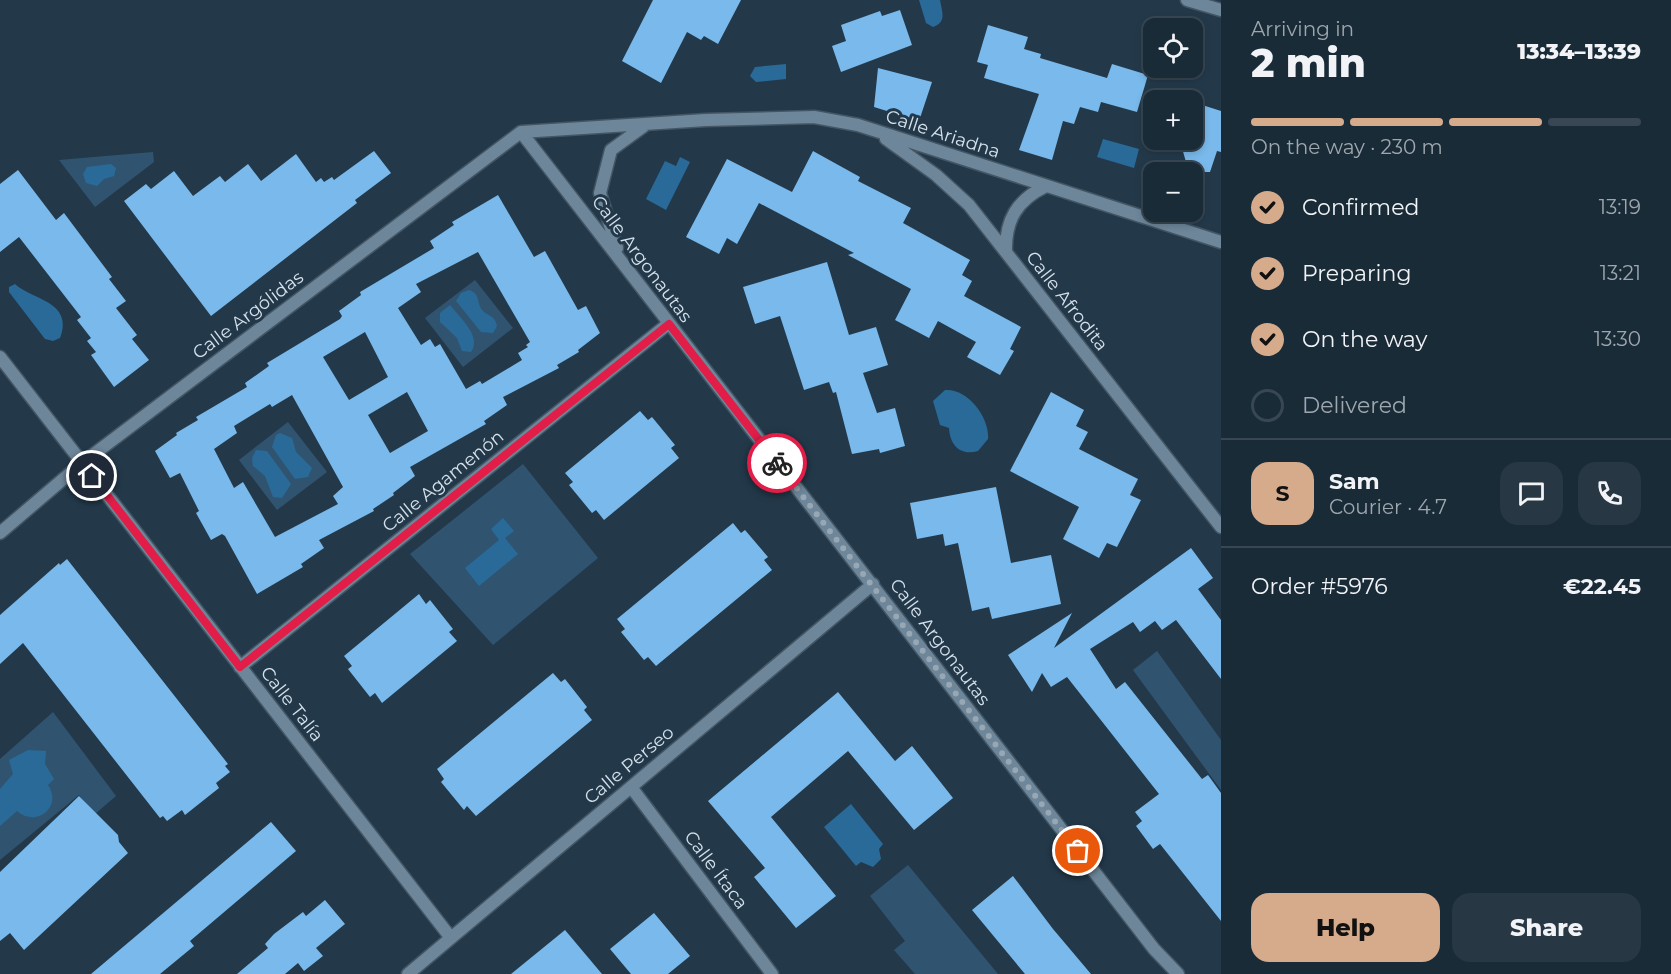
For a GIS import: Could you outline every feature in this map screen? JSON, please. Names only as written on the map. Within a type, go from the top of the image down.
[{"type":"street","points":[[1187,0],[1221,10]]},
{"type":"street","name":"Calle Ariadna","points":[[521,132],[644,126],[706,120],[814,117],[858,125],[1221,242]]},
{"type":"street","name":"Calle Afrodita","points":[[858,125],[893,142],[952,188],[969,205],[1221,527]]},
{"type":"street","points":[[619,257],[600,193],[611,150],[644,126]]},
{"type":"street","name":"Calle Argonautas","points":[[521,132],[1154,949],[1178,974]]},
{"type":"street","name":"Calle Argólidas","points":[[0,533],[82,463],[521,132]]},
{"type":"street","points":[[1006,252],[1008,228],[1018,205],[1031,193],[1046,186]]},
{"type":"street","name":"Calle Agamenón","points":[[240,667],[669,324]]},
{"type":"street","name":"Calle Talía","points":[[0,357],[450,938]]},
{"type":"street","name":"Calle Perseo","points":[[408,974],[873,584]]},
{"type":"street","name":"Calle Ítaca","points":[[631,787],[772,974]]},
{"type":"shaded area","points":[[919,0],[940,0],[942,19],[937,25],[933,27],[926,23]]},
{"type":"shaded area","points":[[786,64],[786,79],[756,82],[750,76],[755,67]]},
{"type":"shaded area","points":[[1103,139],[1139,149],[1134,168],[1097,157]]},
{"type":"shaded area","points":[[153,152],[154,162],[95,207],[59,160]]},
{"type":"shaded area","points":[[680,157],[690,162],[666,210],[646,199],[665,161],[676,166]]},
{"type":"shaded area","points":[[111,164],[116,168],[114,176],[104,179],[97,186],[86,183],[83,174],[87,167]]},
{"type":"shaded area","points":[[475,280],[513,328],[463,367],[425,318]]},
{"type":"shaded area","points":[[15,284],[56,309],[61,316],[63,326],[60,338],[53,341],[45,339],[9,292],[9,287]]},
{"type":"shaded area","points":[[469,290],[477,296],[483,311],[495,320],[497,326],[493,333],[481,332],[456,301],[461,293]]},
{"type":"shaded area","points":[[450,305],[472,334],[474,346],[471,352],[462,351],[457,338],[440,322],[440,313]]},
{"type":"shaded area","points":[[945,390],[962,394],[976,406],[981,414],[988,431],[988,439],[978,451],[962,451],[954,445],[949,428],[940,425],[933,401]]},
{"type":"shaded area","points":[[288,422],[327,472],[277,510],[239,460]]},
{"type":"shaded area","points":[[280,433],[292,438],[296,452],[312,468],[308,477],[295,479],[272,447],[276,435]]},
{"type":"shaded area","points":[[256,450],[267,451],[291,484],[282,498],[273,497],[265,476],[253,466],[252,458]]},
{"type":"shaded area","points":[[523,464],[598,558],[493,645],[410,554]]},
{"type":"shaded area","points":[[503,518],[514,531],[505,538],[518,554],[479,586],[465,568],[499,540],[491,529]]},
{"type":"shaded area","points":[[1157,651],[1221,740],[1221,790],[1133,670]]},
{"type":"shaded area","points":[[53,712],[116,796],[95,814],[79,795],[0,860],[0,759]]},
{"type":"shaded area","points":[[28,750],[46,751],[45,764],[54,779],[48,785],[52,793],[50,807],[45,813],[32,817],[24,816],[17,811],[0,826],[0,789],[13,774],[9,760]]},
{"type":"shaded area","points":[[851,804],[883,844],[879,849],[881,859],[873,867],[861,862],[856,866],[824,827]]},
{"type":"shaded area","points":[[908,865],[998,974],[915,974],[894,950],[905,941],[870,896]]},
{"type":"building","points":[[653,0],[741,0],[718,44],[704,36],[701,40],[687,32],[661,83],[622,61]]},
{"type":"building","points":[[900,10],[912,45],[841,72],[832,46],[846,41],[841,25],[880,11],[882,16]]},
{"type":"building","points":[[988,25],[1028,37],[1024,49],[1041,54],[1040,58],[1107,78],[1112,64],[1143,73],[1143,78],[1147,78],[1137,112],[1101,102],[1098,112],[1080,107],[1074,124],[1063,121],[1052,160],[1019,150],[1039,94],[984,78],[988,65],[977,62]]},
{"type":"building","points":[[878,68],[932,82],[919,121],[874,107]]},
{"type":"building","points":[[1203,105],[1221,111],[1221,152],[1217,151],[1210,172],[1203,172],[1203,162],[1186,162],[1183,150],[1203,150]]},
{"type":"building","points":[[374,151],[391,173],[355,200],[357,203],[211,316],[124,201],[146,184],[151,189],[174,171],[193,196],[220,176],[225,182],[248,164],[261,181],[296,154],[316,182],[321,178],[324,182],[332,177],[334,180]]},
{"type":"building","points":[[813,151],[860,177],[858,181],[911,208],[903,223],[970,260],[962,275],[972,281],[964,296],[1021,327],[1010,349],[1014,351],[1000,375],[967,357],[976,342],[938,321],[929,338],[895,320],[911,289],[848,255],[854,253],[759,203],[737,244],[727,238],[719,254],[686,237],[727,159],[792,192]]},
{"type":"building","points":[[18,170],[56,220],[64,213],[112,277],[109,279],[126,301],[116,308],[137,335],[132,339],[149,360],[114,387],[91,355],[96,352],[87,341],[91,338],[77,320],[81,317],[19,237],[0,252],[0,184]]},
{"type":"building","points":[[498,195],[534,257],[545,251],[578,310],[586,306],[600,333],[578,350],[579,352],[557,365],[559,368],[503,397],[507,405],[484,421],[486,424],[410,467],[415,476],[393,493],[394,495],[373,509],[374,511],[319,540],[324,548],[301,564],[303,567],[257,594],[225,536],[222,534],[211,540],[196,513],[199,511],[180,473],[170,478],[155,451],[177,435],[176,433],[198,420],[196,417],[247,387],[245,383],[269,366],[267,363],[340,319],[342,316],[339,311],[361,295],[360,292],[434,248],[430,241],[454,225],[452,222]],"holes":[[[478,252],[530,342],[526,345],[528,347],[518,353],[522,360],[482,384],[480,381],[466,389],[440,344],[435,347],[430,339],[421,345],[398,308],[421,292],[416,284]],[[365,332],[388,377],[349,400],[323,357]],[[407,392],[428,431],[390,453],[368,415]],[[292,395],[343,487],[333,496],[338,504],[275,537],[243,482],[234,488],[214,449],[237,433],[234,426],[270,404],[272,407]]]},
{"type":"building","points":[[827,262],[849,335],[876,327],[888,365],[863,373],[877,413],[895,408],[905,446],[880,453],[879,449],[852,454],[836,392],[833,393],[829,382],[804,390],[780,316],[755,324],[743,287]]},
{"type":"building","points":[[1051,392],[1084,410],[1076,426],[1088,432],[1079,449],[1138,479],[1130,495],[1141,500],[1117,547],[1107,543],[1099,558],[1063,539],[1079,507],[1010,471]]},
{"type":"building","points":[[640,411],[648,420],[652,417],[675,445],[671,448],[679,458],[604,520],[596,510],[592,513],[569,485],[573,482],[565,473]]},
{"type":"building","points":[[996,487],[1011,563],[1051,555],[1061,604],[992,619],[989,607],[972,611],[958,543],[945,546],[943,534],[917,539],[910,503]]},
{"type":"building","points":[[733,523],[741,533],[745,530],[768,557],[764,560],[772,570],[656,666],[648,657],[644,660],[621,632],[625,629],[617,619]]},
{"type":"building","points":[[1191,548],[1213,578],[1198,589],[1221,620],[1221,679],[1176,620],[1162,630],[1155,621],[1140,632],[1133,622],[1090,649],[1116,689],[1125,682],[1202,779],[1208,775],[1221,793],[1221,921],[1160,844],[1153,849],[1136,826],[1142,821],[1135,812],[1159,794],[1067,677],[1051,687],[1042,673],[1032,692],[1008,655],[1072,613],[1054,648]]},
{"type":"building","points":[[67,559],[228,764],[225,766],[230,772],[216,783],[219,788],[185,815],[182,810],[167,821],[163,816],[160,818],[23,643],[0,664],[0,615],[59,563],[60,565]]},
{"type":"building","points":[[419,594],[426,604],[430,600],[453,629],[449,632],[457,641],[382,703],[375,693],[370,697],[348,669],[352,666],[344,656]]},
{"type":"building","points":[[553,673],[561,682],[565,679],[587,707],[584,710],[592,720],[476,816],[467,806],[464,810],[441,782],[444,779],[437,769]]},
{"type":"building","points":[[838,692],[895,761],[912,746],[953,798],[914,830],[848,751],[771,817],[836,896],[796,928],[754,877],[765,868],[708,801]]},
{"type":"building","points":[[79,796],[118,835],[119,842],[128,853],[24,950],[10,933],[0,941],[0,872]]},
{"type":"building","points":[[271,822],[296,851],[190,941],[194,946],[160,974],[91,974]]},
{"type":"building","points":[[1013,876],[1091,974],[1025,974],[972,910]]},
{"type":"building","points":[[325,900],[345,924],[316,948],[323,956],[304,971],[298,963],[285,974],[237,974],[268,948],[265,944],[274,934],[303,912],[306,916]]},
{"type":"building","points":[[654,913],[690,956],[668,974],[631,974],[610,949]]},
{"type":"building","points":[[565,930],[602,974],[511,974]]},
{"type":"way so far","points":[[777,463],[1078,851]]},
{"type":"route","points":[[92,476],[240,667],[669,324],[777,463]]}]
